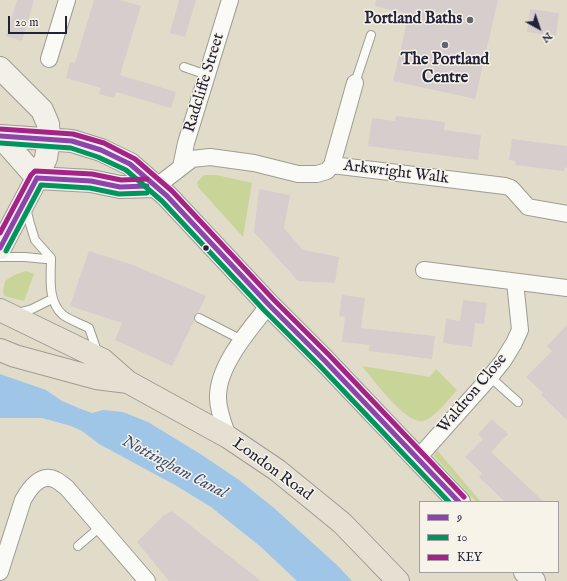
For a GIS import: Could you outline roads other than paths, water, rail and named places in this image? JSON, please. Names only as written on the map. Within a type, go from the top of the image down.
[{"type":"main road","name":"London Road","points":[[4,312],[103,360],[128,382],[228,437],[277,470],[342,523],[398,581]]},
{"type":"main road","name":"London Road","points":[[0,350],[16,356],[96,378],[128,382]]},
{"type":"street","points":[[49,59],[67,0]]},
{"type":"street","name":"Radcliffe Street","points":[[181,167],[186,143],[230,0]]},
{"type":"street","points":[[0,68],[42,110],[48,124],[49,140],[46,158],[38,178],[0,248]]},
{"type":"street","points":[[332,165],[355,83]]},
{"type":"street","points":[[0,136],[72,141],[104,151],[130,164],[157,186],[270,305],[329,364],[458,501]]},
{"type":"street","points":[[0,136],[38,178],[91,181],[120,187],[157,186]]},
{"type":"street","name":"Arkwright Walk","points":[[157,186],[192,159],[210,157],[254,163],[298,174],[317,174],[327,171],[332,165],[505,186],[511,188],[528,207],[567,214]]},
{"type":"street","points":[[424,270],[567,288]]},
{"type":"street","name":"Waldron Close","points":[[418,458],[490,377],[503,361],[514,343],[520,330],[515,282]]},
{"type":"street","points":[[228,437],[218,404],[220,383],[226,367],[242,340],[270,305]]},
{"type":"street","points":[[0,572],[23,500],[28,491],[37,482],[49,478],[67,488],[147,581]]},
{"type":"street","points":[[527,573],[534,581]]},
{"type":"lane","points":[[355,83],[371,35]]},
{"type":"lane","points":[[184,67],[208,74]]},
{"type":"lane","points":[[25,203],[35,240],[51,258],[52,299],[63,314],[89,328],[96,350],[103,360]]},
{"type":"lane","points":[[0,257],[51,258]]},
{"type":"lane","points":[[4,312],[32,309],[52,299]]},
{"type":"lane","points":[[199,318],[242,340]]},
{"type":"lane","points":[[490,377],[518,402]]},
{"type":"lane","points":[[78,546],[100,527]]},
{"type":"water","name":"Nottingham Canal","points":[[0,374],[46,390],[62,401],[92,413],[103,410],[123,412],[148,422],[239,480],[274,508],[338,566],[352,581],[297,581],[261,547],[211,507],[175,485],[99,444],[82,431],[71,426],[42,418],[0,418]]},
{"type":"place","name":"Portland Baths","points":[[470,20]]},
{"type":"place","name":"The Portland Centre","points":[[445,45]]}]
